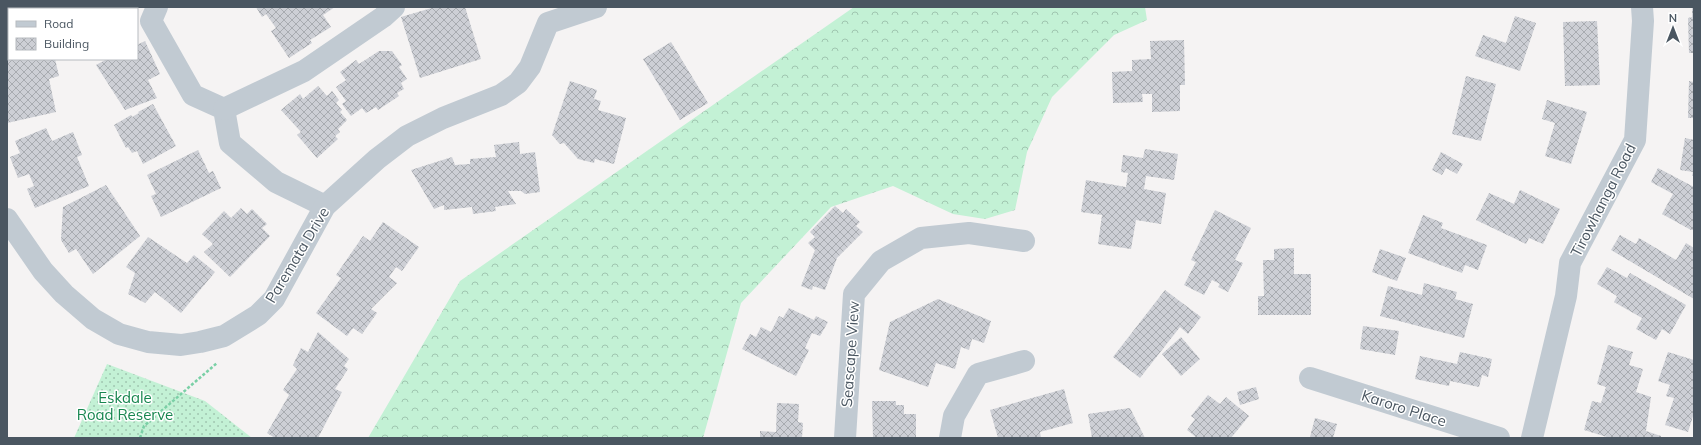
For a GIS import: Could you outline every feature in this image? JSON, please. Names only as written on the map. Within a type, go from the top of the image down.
[{"type":"street","points":[[157,7],[151,21],[193,95],[224,109],[304,71],[394,7]]},
{"type":"street","name":"Paremata Drive","points":[[7,219],[43,271],[64,294],[93,319],[118,334],[132,339],[162,344],[181,345],[224,336],[258,315],[274,299],[325,206],[377,159],[407,136],[442,118],[501,95],[518,84],[530,67],[548,23],[596,7]]},
{"type":"street","name":"Tirowhanga Road","points":[[1532,438],[1566,296],[1570,263],[1635,140],[1644,21],[1642,7]]},
{"type":"street","points":[[224,109],[230,143],[276,182],[325,206]]},
{"type":"street","name":"Seascape View","points":[[845,438],[854,294],[881,261],[921,238],[969,233],[1024,241]]},
{"type":"street","points":[[950,438],[954,416],[978,374],[1024,361]]},
{"type":"street","name":"Karoro Place","points":[[1310,378],[1499,438]]},
{"type":"path","points":[[140,438],[144,426],[222,359]]},
{"type":"green space","points":[[854,7],[1145,7],[1147,20],[1114,35],[1052,97],[1027,152],[1015,210],[985,219],[953,214],[893,186],[831,207],[741,303],[703,438],[368,438],[460,281]]},
{"type":"green space","name":"Eskdale Road Reserve","points":[[107,364],[205,401],[252,438],[74,438]]},
{"type":"building","points":[[256,7],[335,7],[323,15],[331,27],[310,40],[312,43],[289,58],[271,31],[276,28],[266,14],[262,17]]},
{"type":"building","points":[[435,7],[465,7],[481,59],[420,78],[401,17]]},
{"type":"building","points":[[1692,7],[1694,7],[1694,53],[1689,53],[1688,18],[1692,17]]},
{"type":"building","points":[[1515,16],[1536,23],[1520,71],[1475,56],[1483,35],[1506,43]]},
{"type":"building","points":[[1597,21],[1600,85],[1565,86],[1563,22]]},
{"type":"building","points":[[1184,40],[1185,85],[1180,85],[1180,111],[1152,112],[1152,94],[1142,94],[1143,102],[1113,103],[1112,72],[1132,71],[1132,60],[1151,59],[1150,41]]},
{"type":"building","points":[[145,41],[160,74],[148,80],[157,98],[125,110],[96,65],[105,60],[138,60],[138,44]]},
{"type":"building","points":[[671,42],[708,103],[680,120],[643,59]]},
{"type":"building","points":[[7,51],[8,60],[55,60],[59,76],[49,79],[56,112],[7,123]]},
{"type":"building","points":[[379,51],[392,51],[402,65],[399,67],[407,79],[401,83],[404,89],[397,93],[399,96],[378,110],[376,107],[366,113],[362,108],[351,116],[342,104],[346,101],[336,87],[346,80],[340,72],[356,60],[359,64]]},
{"type":"building","points":[[1466,76],[1496,84],[1481,141],[1452,134]]},
{"type":"building","points":[[570,81],[597,90],[594,99],[601,101],[598,110],[626,118],[614,164],[595,159],[594,163],[578,159],[564,143],[560,144],[552,135]]},
{"type":"building","points":[[1689,81],[1694,82],[1694,118],[1688,118]]},
{"type":"building","points":[[318,86],[327,96],[332,91],[339,100],[336,103],[342,110],[340,112],[347,120],[338,129],[340,132],[335,136],[338,139],[317,158],[297,135],[301,132],[281,110],[300,94],[303,99]]},
{"type":"building","points":[[1547,100],[1587,112],[1571,164],[1545,156],[1555,123],[1542,119]]},
{"type":"building","points":[[153,104],[176,146],[143,164],[137,151],[132,153],[128,147],[126,148],[114,125],[131,115],[132,117]]},
{"type":"building","points":[[46,128],[52,141],[73,132],[82,155],[77,157],[89,186],[35,208],[27,189],[34,186],[29,174],[18,178],[10,157],[20,153],[15,141]]},
{"type":"building","points":[[1685,138],[1694,140],[1694,176],[1692,176],[1693,172],[1680,170]]},
{"type":"building","points":[[519,142],[520,154],[535,152],[540,192],[525,194],[521,191],[508,191],[516,204],[495,207],[496,211],[473,214],[472,207],[444,210],[444,205],[434,209],[411,170],[452,157],[455,165],[470,164],[470,159],[496,157],[494,145]]},
{"type":"building","points":[[1145,149],[1178,154],[1174,180],[1146,176],[1144,189],[1166,193],[1161,224],[1136,220],[1131,249],[1098,244],[1102,215],[1081,212],[1086,180],[1126,187],[1128,173],[1121,172],[1123,155],[1143,158]]},
{"type":"building","points":[[198,150],[209,173],[213,171],[221,188],[161,217],[151,196],[156,194],[147,175]]},
{"type":"building","points":[[1441,152],[1463,164],[1457,174],[1446,168],[1442,175],[1432,170]]},
{"type":"building","points":[[1658,168],[1694,187],[1694,230],[1691,230],[1662,214],[1673,194],[1651,182]]},
{"type":"building","points":[[106,185],[140,236],[93,274],[76,249],[69,253],[61,240],[63,207]]},
{"type":"building","points":[[1520,190],[1560,209],[1543,244],[1529,238],[1526,244],[1476,220],[1489,193],[1514,204]]},
{"type":"building","points":[[835,206],[843,213],[846,209],[860,222],[856,226],[863,232],[837,258],[825,290],[813,286],[812,290],[801,286],[815,250],[808,243],[815,237],[810,232]]},
{"type":"building","points":[[241,208],[247,214],[252,209],[267,224],[262,228],[270,236],[230,277],[204,252],[213,244],[202,234],[224,211],[231,218]]},
{"type":"building","points":[[1215,210],[1251,228],[1235,260],[1243,263],[1228,292],[1218,287],[1220,284],[1212,280],[1204,295],[1184,285],[1196,262],[1191,260]]},
{"type":"building","points":[[1423,215],[1443,223],[1441,228],[1487,245],[1478,270],[1465,265],[1462,273],[1408,253]]},
{"type":"building","points":[[383,222],[419,247],[402,271],[396,267],[389,277],[397,283],[371,309],[377,313],[362,334],[353,328],[347,336],[316,313],[341,278],[336,275],[363,236],[370,241]]},
{"type":"building","points":[[1620,235],[1636,244],[1639,238],[1676,260],[1686,243],[1694,248],[1694,299],[1611,250]]},
{"type":"building","points":[[148,237],[187,263],[194,255],[215,272],[181,313],[155,292],[145,303],[128,294],[135,273],[126,267]]},
{"type":"building","points":[[1294,248],[1294,274],[1311,274],[1311,315],[1258,315],[1258,296],[1264,296],[1263,260],[1274,260],[1274,249]]},
{"type":"building","points":[[1380,249],[1406,258],[1397,281],[1372,272]]},
{"type":"building","points":[[1607,267],[1627,278],[1630,273],[1686,305],[1670,334],[1662,329],[1656,340],[1636,329],[1642,318],[1614,302],[1617,296],[1597,284]]},
{"type":"building","points":[[1424,283],[1457,292],[1455,299],[1473,304],[1464,338],[1380,316],[1388,286],[1422,295]]},
{"type":"building","points":[[1165,290],[1201,317],[1188,334],[1180,327],[1140,378],[1113,357]]},
{"type":"building","points":[[938,299],[991,321],[984,343],[972,339],[969,350],[961,347],[955,369],[936,363],[928,387],[879,370],[890,322]]},
{"type":"building","points":[[789,308],[814,320],[816,316],[828,322],[820,336],[812,333],[805,348],[809,350],[796,376],[742,349],[750,334],[756,337],[761,327],[771,332],[779,316],[783,318]]},
{"type":"building","points":[[1363,326],[1399,331],[1395,355],[1360,349]]},
{"type":"building","points":[[318,332],[349,359],[344,366],[348,369],[335,389],[342,392],[318,438],[275,438],[267,433],[289,395],[283,390],[297,369],[293,365],[301,348],[308,352]]},
{"type":"building","points":[[1181,337],[1200,359],[1181,376],[1162,354]]},
{"type":"building","points":[[1608,345],[1633,352],[1629,365],[1643,369],[1636,392],[1651,397],[1646,431],[1661,436],[1661,438],[1610,438],[1584,430],[1592,401],[1601,403],[1606,387],[1597,384]]},
{"type":"building","points":[[1460,352],[1492,359],[1488,377],[1482,375],[1479,387],[1450,381],[1449,386],[1415,379],[1420,356],[1457,364]]},
{"type":"building","points":[[1668,352],[1694,360],[1694,413],[1688,432],[1665,425],[1674,398],[1666,396],[1670,385],[1658,381]]},
{"type":"building","points":[[1256,387],[1259,399],[1240,405],[1237,392]]},
{"type":"building","points":[[1064,389],[1073,423],[1040,432],[1041,438],[998,438],[990,410]]},
{"type":"building","points":[[1208,395],[1220,404],[1226,397],[1249,416],[1231,438],[1197,438],[1187,430],[1195,419],[1191,416]]},
{"type":"building","points":[[872,401],[896,401],[896,405],[904,405],[904,414],[916,414],[916,438],[873,438]]},
{"type":"building","points":[[777,403],[799,404],[798,422],[803,423],[802,438],[760,438],[760,431],[776,432]]},
{"type":"building","points":[[1130,408],[1145,438],[1092,438],[1088,414]]},
{"type":"building","points":[[1315,418],[1337,424],[1333,438],[1310,437]]}]
